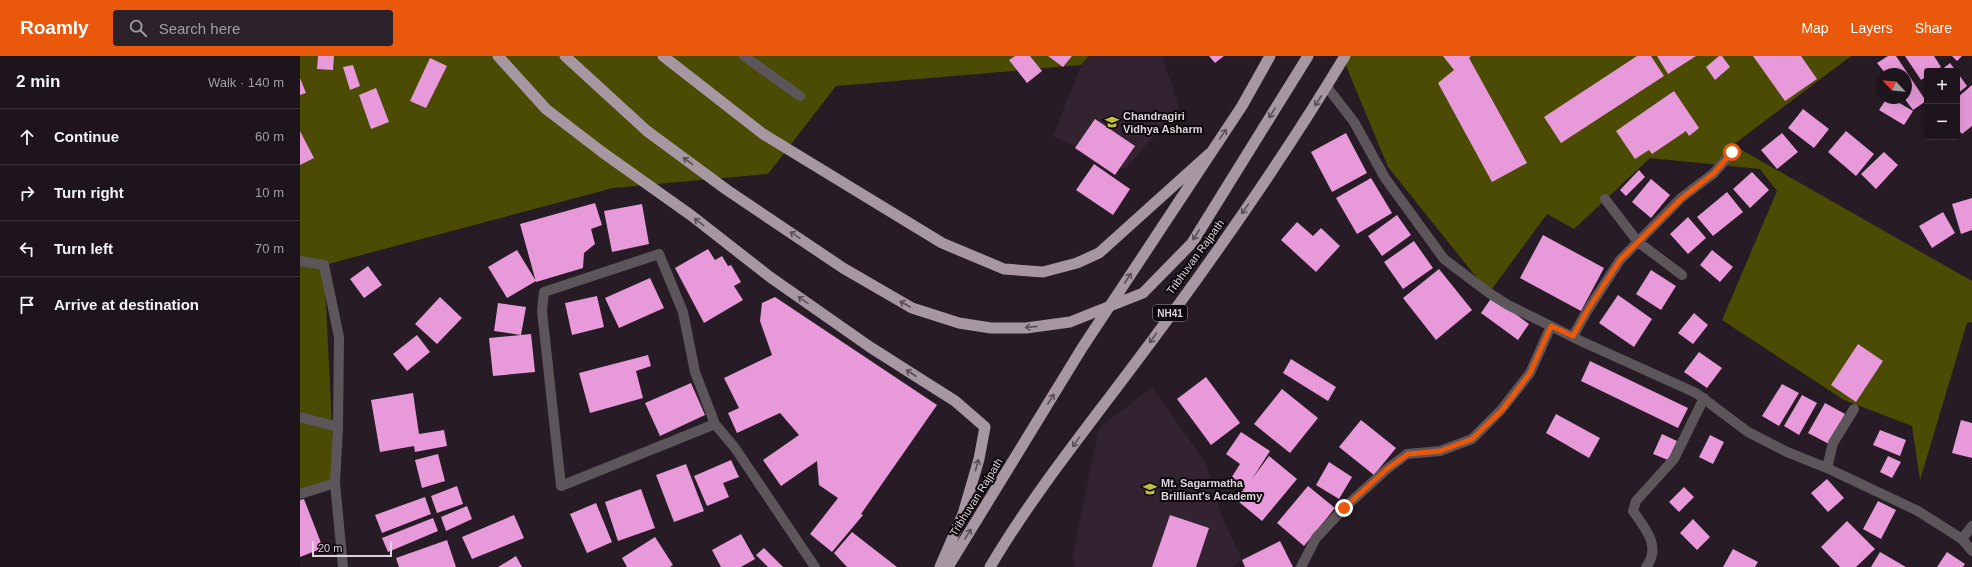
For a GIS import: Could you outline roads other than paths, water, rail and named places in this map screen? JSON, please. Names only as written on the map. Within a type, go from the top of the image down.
[{"type":"highway","points":[[498,56],[546,109],[602,152],[692,216],[776,281],[870,346],[955,401],[985,427],[963,514],[940,567]]},
{"type":"highway","points":[[565,56],[647,131],[727,190],[843,268],[912,308],[959,323],[991,328],[1026,328],[1070,322],[1143,293],[1192,243],[1308,56]]},
{"type":"highway","points":[[663,56],[763,134],[942,243],[1004,270],[1043,272],[1077,264],[1099,253],[1208,154]]},
{"type":"highway","name":"Tribhuvan Rajpath","points":[[948,567],[1082,348],[1208,154],[1242,106],[1270,56]]},
{"type":"highway","name":"Tribhuvan Rajpath","points":[[990,567],[1002,547],[1083,432],[1276,166],[1327,87],[1345,56]]},
{"type":"street","points":[[744,56],[800,96]]},
{"type":"street","points":[[1327,87],[1354,122],[1385,178],[1444,259],[1508,305],[1696,393],[1748,432],[1787,452],[1827,468],[1918,511],[1962,539],[1972,551]]},
{"type":"street","points":[[1573,336],[1587,311],[1620,260],[1682,198],[1714,173],[1732,152]]},
{"type":"street","points":[[1605,199],[1638,242],[1682,275]]},
{"type":"street","points":[[715,424],[561,486],[542,311],[544,292],[659,254],[683,312],[695,372],[715,424],[735,448],[815,567]]},
{"type":"street","points":[[300,262],[324,265],[339,337],[338,426],[335,483],[343,567]]},
{"type":"street","points":[[1301,567],[1316,538],[1344,508],[1387,469],[1408,454],[1440,451],[1472,439],[1502,410],[1530,373],[1551,326]]},
{"type":"street","points":[[1646,567],[1652,560],[1653,544],[1633,511],[1636,501],[1674,459],[1704,398]]},
{"type":"street","points":[[1827,468],[1833,443],[1854,409]]},
{"type":"street","points":[[300,417],[338,426]]},
{"type":"street","points":[[300,494],[335,483]]},
{"type":"street","points":[[1962,539],[1972,526]]},
{"type":"place","name":"Chandragiri Vidhya Asharm","points":[[1112,122]]},
{"type":"place","name":"Mt. Sagarmatha Brilliant's Academy","points":[[1150,489]]}]
